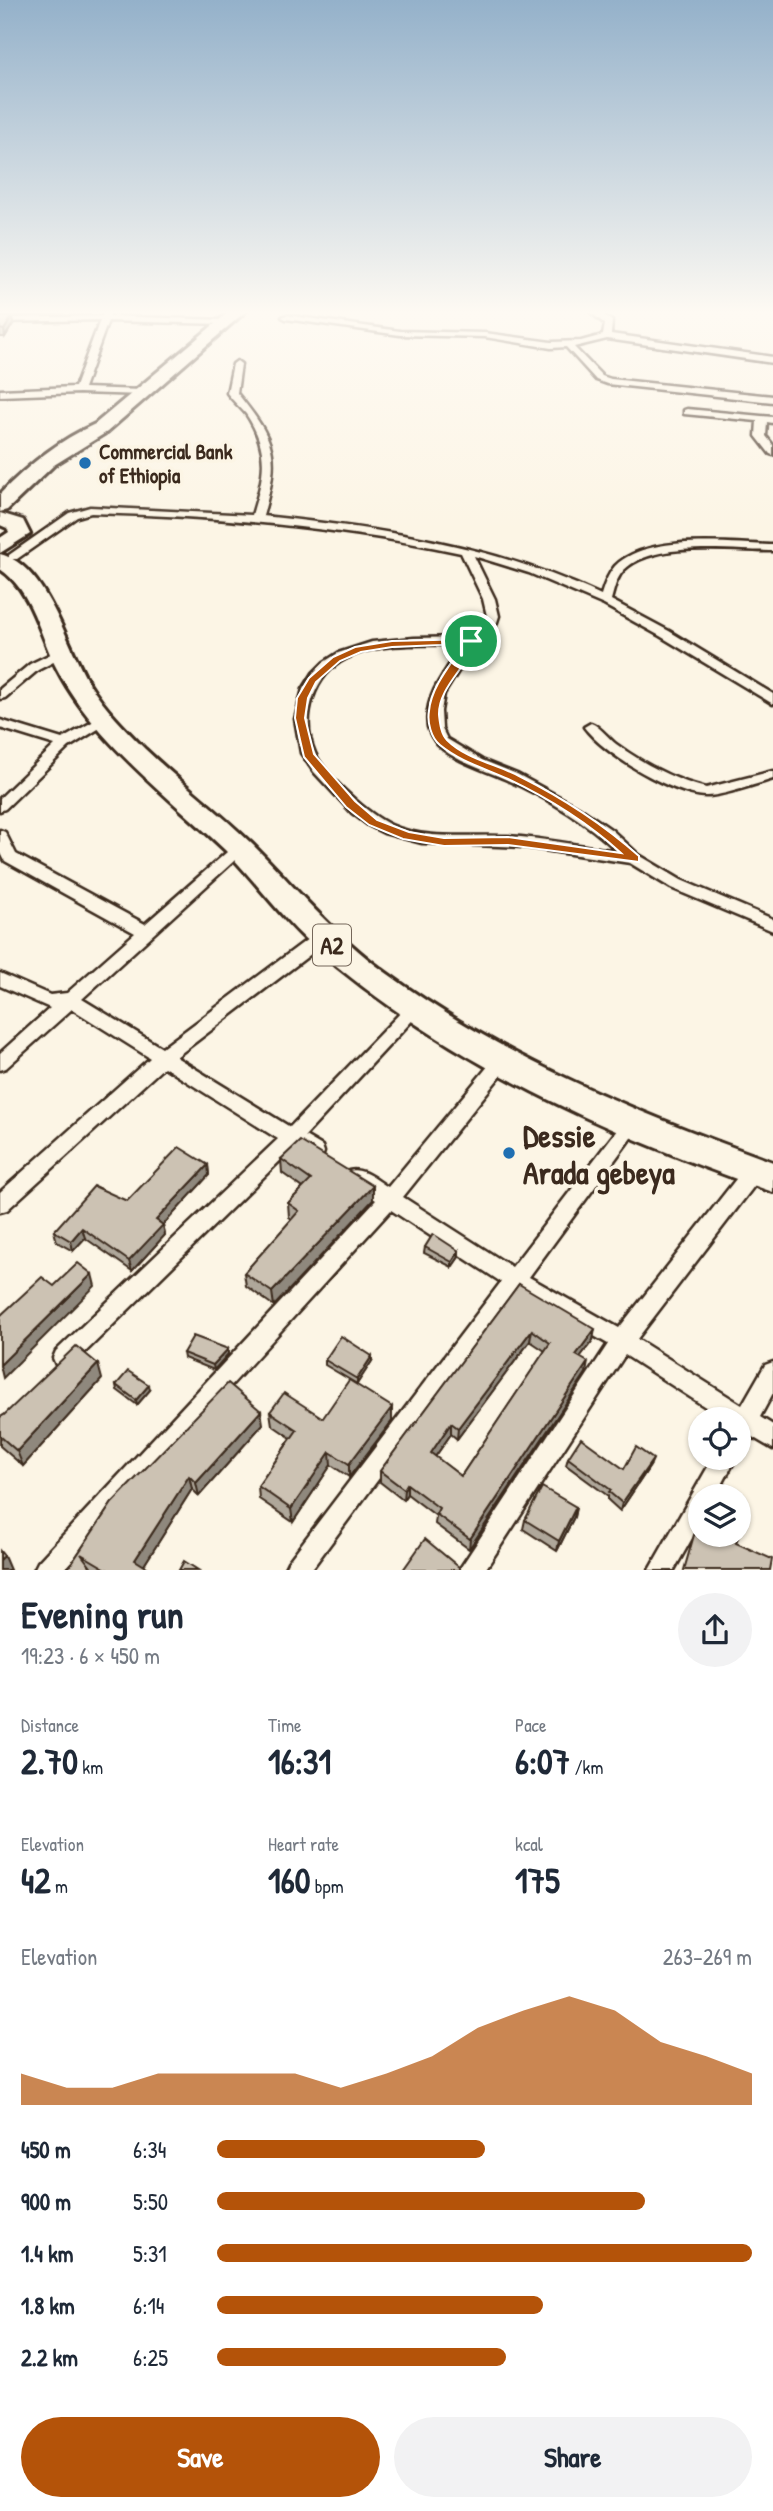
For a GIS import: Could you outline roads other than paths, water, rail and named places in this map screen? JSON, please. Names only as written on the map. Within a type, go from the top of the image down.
[{"type":"highway","points":[[8,561],[20,534],[8,521],[9,491],[83,434],[102,428],[115,410],[144,384]]},
{"type":"highway","name":"A2","points":[[8,561],[103,720],[240,848],[322,937],[414,1010],[500,1064],[630,1126],[764,1174]]},
{"type":"street","points":[[79,390],[81,384]]},
{"type":"street","points":[[234,384],[232,393],[249,412],[270,451],[269,474],[257,517]]},
{"type":"street","points":[[632,384],[773,399]]},
{"type":"street","points":[[0,393],[79,390],[135,392]]},
{"type":"street","points":[[687,412],[768,420],[761,436],[773,452]]},
{"type":"street","points":[[8,561],[82,511],[257,517],[336,526],[503,559],[604,601],[773,700]]},
{"type":"street","points":[[604,601],[610,582],[621,567],[641,555],[677,548],[773,548]]},
{"type":"street","points":[[466,552],[489,599],[493,616],[491,625],[471,641],[438,694],[434,720],[442,742],[477,764],[512,777],[575,811],[607,833],[634,859],[676,884],[773,925]]},
{"type":"street","points":[[471,641],[392,644],[358,649],[336,659],[312,680],[303,698],[300,718],[308,755],[351,804],[373,822],[407,836],[444,842],[508,841],[634,859]]},
{"type":"street","points":[[0,695],[34,667],[61,653]]},
{"type":"street","points":[[0,806],[64,744],[103,720]]},
{"type":"street","points":[[0,724],[64,744]]},
{"type":"street","points":[[592,727],[600,739],[639,764],[695,791],[706,792],[773,775]]},
{"type":"street","points":[[0,835],[10,857],[146,932]]},
{"type":"street","points":[[0,1063],[240,848]]},
{"type":"street","points":[[0,1205],[163,1057],[322,937]]},
{"type":"street","points":[[0,979],[49,1002],[69,999],[391,1197],[514,1279],[622,1341],[714,1407]]},
{"type":"street","points":[[50,1371],[292,1138],[414,1010]]},
{"type":"street","points":[[46,1570],[391,1197],[500,1064]]},
{"type":"street","points":[[296,1570],[630,1126]]},
{"type":"street","points":[[472,1569],[622,1341],[764,1174]]},
{"type":"street","points":[[751,1411],[773,1372]]},
{"type":"street","points":[[751,1430],[773,1438]]},
{"type":"street","points":[[661,1570],[688,1522]]},
{"type":"place","name":"Commercial Bank of Ethiopia","points":[[85,463]]},
{"type":"place","name":"Dessie Arada gebeya","points":[[509,1153]]}]
